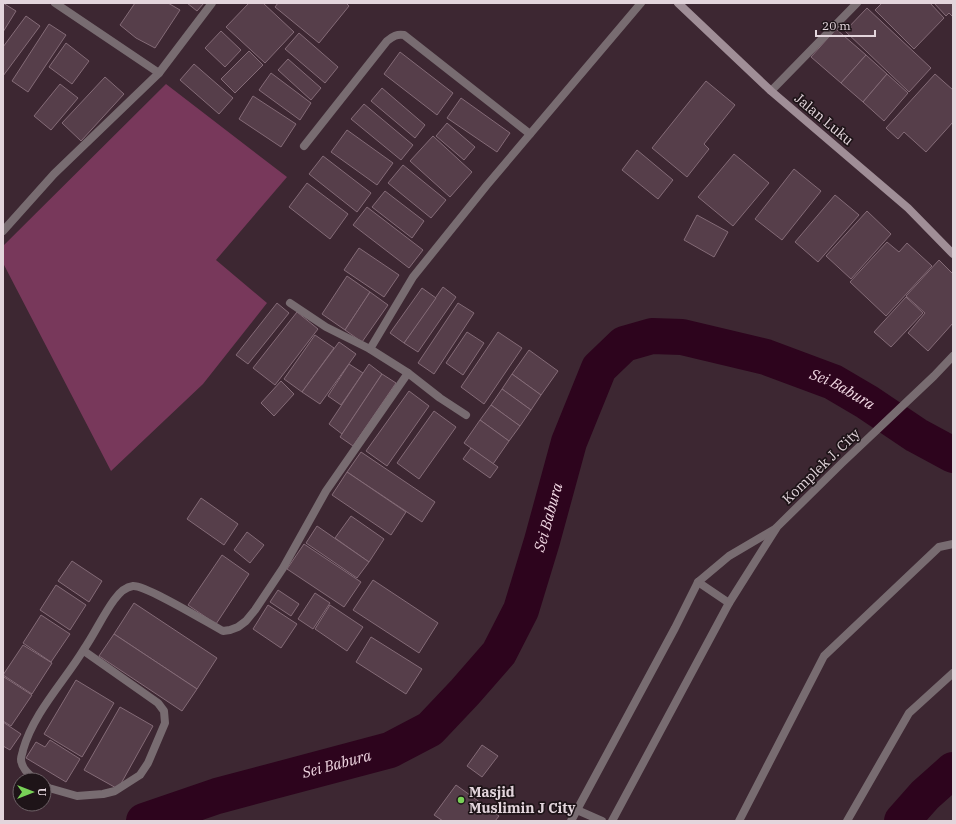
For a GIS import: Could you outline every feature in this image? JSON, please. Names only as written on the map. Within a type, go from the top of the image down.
[{"type":"main road","name":"Jalan Luku","points":[[678,3],[772,91],[908,208],[953,254]]},
{"type":"street","points":[[55,3],[159,73]]},
{"type":"street","points":[[3,231],[54,174],[159,73],[212,3]]},
{"type":"street","points":[[370,349],[413,277],[487,185],[642,3]]},
{"type":"street","points":[[772,91],[857,3]]},
{"type":"street","points":[[304,146],[387,41],[393,36],[399,34],[404,34],[530,134]]},
{"type":"street","points":[[290,303],[326,327],[370,349],[408,373],[440,398],[466,415]]},
{"type":"street","name":"Komplek J. City","points":[[777,527],[953,356]]},
{"type":"street","points":[[27,772],[21,759],[25,744],[35,723],[50,698],[84,651],[114,600],[122,590],[133,586],[154,593],[223,631],[230,630],[246,621],[283,568],[326,490],[408,373]]},
{"type":"street","points":[[571,821],[698,582],[729,556],[777,527]]},
{"type":"street","points":[[612,821],[729,603],[777,527]]},
{"type":"street","points":[[739,821],[824,656],[939,547],[953,544]]},
{"type":"street","points":[[698,582],[729,603]]},
{"type":"street","points":[[52,789],[77,796],[116,792],[140,775],[148,763],[165,723],[164,712],[158,703],[84,651]]},
{"type":"street","points":[[847,821],[909,713],[953,673]]},
{"type":"street","points":[[577,810],[602,821]]},
{"type":"shaded area","points":[[166,84],[287,177],[216,260],[267,303],[203,384],[111,471],[3,263],[3,246]]},
{"type":"building","points":[[3,3],[16,11],[3,32]]},
{"type":"building","points":[[135,3],[168,3],[180,10],[155,48],[136,38],[120,25]]},
{"type":"building","points":[[187,3],[204,3],[197,11]]},
{"type":"building","points":[[249,3],[263,3],[294,32],[265,63],[226,27]]},
{"type":"building","points":[[278,3],[346,3],[349,6],[319,43],[275,7]]},
{"type":"building","points":[[882,3],[930,3],[944,18],[914,49],[875,10]]},
{"type":"building","points":[[934,3],[953,3],[953,17],[949,13],[946,16]]},
{"type":"building","points":[[867,8],[931,68],[909,92],[845,31]]},
{"type":"building","points":[[26,16],[40,26],[3,76],[3,47]]},
{"type":"building","points":[[49,24],[66,35],[28,92],[12,81]]},
{"type":"building","points":[[836,29],[866,55],[841,83],[811,57]]},
{"type":"building","points":[[221,31],[241,50],[225,67],[205,48]]},
{"type":"building","points":[[299,33],[338,67],[325,83],[285,49]]},
{"type":"building","points":[[66,43],[89,61],[72,84],[49,67]]},
{"type":"building","points":[[249,51],[263,65],[235,93],[221,79]]},
{"type":"building","points":[[400,52],[453,93],[437,115],[384,74]]},
{"type":"building","points":[[866,55],[887,74],[863,102],[841,83]]},
{"type":"building","points":[[288,59],[321,88],[311,100],[278,70]]},
{"type":"building","points":[[194,64],[233,98],[219,114],[180,80]]},
{"type":"building","points":[[271,73],[311,103],[300,120],[259,90]]},
{"type":"building","points":[[887,74],[908,93],[884,121],[863,102]]},
{"type":"building","points":[[935,74],[953,90],[953,122],[926,152],[904,132],[898,139],[886,128]]},
{"type":"building","points":[[105,77],[124,94],[81,141],[62,123]]},
{"type":"building","points":[[706,81],[735,105],[704,144],[709,149],[687,177],[652,148]]},
{"type":"building","points":[[60,84],[78,98],[51,130],[34,116]]},
{"type":"building","points":[[382,88],[425,125],[415,138],[371,101]]},
{"type":"building","points":[[253,96],[296,124],[281,147],[239,119]]},
{"type":"building","points":[[461,98],[510,133],[497,152],[447,118]]},
{"type":"building","points":[[364,104],[413,145],[401,160],[351,119]]},
{"type":"building","points":[[447,123],[475,147],[464,160],[436,136]]},
{"type":"building","points":[[347,130],[393,163],[377,185],[331,152]]},
{"type":"building","points":[[433,136],[472,172],[450,197],[410,161]]},
{"type":"building","points":[[637,150],[673,180],[658,199],[622,170]]},
{"type":"building","points":[[734,154],[769,183],[733,226],[698,197]]},
{"type":"building","points":[[323,156],[371,193],[357,212],[309,174]]},
{"type":"building","points":[[403,165],[446,200],[431,218],[388,183]]},
{"type":"building","points":[[794,169],[821,191],[782,240],[755,219]]},
{"type":"building","points":[[307,183],[348,214],[330,239],[289,207]]},
{"type":"building","points":[[385,191],[424,221],[412,238],[372,207]]},
{"type":"building","points":[[835,195],[859,215],[818,262],[795,242]]},
{"type":"building","points":[[367,207],[423,250],[409,268],[353,225]]},
{"type":"building","points":[[867,211],[891,234],[851,279],[826,256]]},
{"type":"building","points":[[697,215],[728,232],[714,257],[684,240]]},
{"type":"building","points":[[887,242],[899,252],[907,243],[932,266],[886,316],[850,282]]},
{"type":"building","points":[[359,248],[399,275],[384,297],[344,270]]},
{"type":"building","points":[[939,260],[953,274],[953,323],[928,351],[908,333],[925,313],[906,296]]},
{"type":"building","points":[[347,276],[370,292],[345,330],[322,314]]},
{"type":"building","points":[[443,287],[456,297],[418,352],[404,343]]},
{"type":"building","points":[[422,288],[436,298],[404,343],[390,333]]},
{"type":"building","points":[[370,292],[388,305],[362,342],[345,330]]},
{"type":"building","points":[[906,297],[923,313],[891,347],[874,332]]},
{"type":"building","points":[[277,303],[289,313],[248,364],[236,355]]},
{"type":"building","points":[[458,303],[474,313],[434,374],[418,363]]},
{"type":"building","points":[[297,312],[318,329],[275,385],[253,368]]},
{"type":"building","points":[[467,332],[484,343],[463,375],[446,363]]},
{"type":"building","points":[[498,332],[522,348],[484,404],[461,387]]},
{"type":"building","points":[[315,335],[334,348],[302,392],[284,379]]},
{"type":"building","points":[[339,342],[356,354],[320,404],[302,392]]},
{"type":"building","points":[[529,350],[558,371],[541,395],[512,374]]},
{"type":"building","points":[[349,364],[363,373],[341,405],[328,396]]},
{"type":"building","points":[[369,364],[382,374],[342,434],[329,424]]},
{"type":"building","points":[[382,374],[396,383],[353,446],[340,437]]},
{"type":"building","points":[[512,374],[541,395],[531,410],[502,389]]},
{"type":"building","points":[[281,381],[294,394],[274,416],[261,403]]},
{"type":"building","points":[[502,389],[531,410],[520,426],[491,405]]},
{"type":"building","points":[[409,391],[429,406],[387,466],[366,451]]},
{"type":"building","points":[[491,405],[520,426],[509,441],[480,420]]},
{"type":"building","points":[[434,411],[456,427],[419,479],[397,463]]},
{"type":"building","points":[[480,420],[509,441],[493,464],[464,443]]},
{"type":"building","points":[[471,448],[498,467],[490,478],[463,459]]},
{"type":"building","points":[[361,452],[435,502],[422,522],[347,472]]},
{"type":"building","points":[[347,472],[406,512],[391,535],[332,495]]},
{"type":"building","points":[[201,498],[238,524],[224,545],[187,519]]},
{"type":"building","points":[[351,516],[384,539],[369,562],[335,538]]},
{"type":"building","points":[[317,526],[369,562],[357,578],[306,543]]},
{"type":"building","points":[[247,532],[264,545],[250,563],[234,550]]},
{"type":"building","points":[[304,544],[361,582],[344,607],[287,569]]},
{"type":"building","points":[[222,555],[249,574],[216,624],[188,605]]},
{"type":"building","points":[[72,561],[102,581],[89,602],[58,581]]},
{"type":"building","points":[[373,580],[438,623],[419,653],[353,610]]},
{"type":"building","points":[[56,585],[86,605],[70,630],[40,610]]},
{"type":"building","points":[[278,590],[299,604],[291,616],[270,602]]},
{"type":"building","points":[[315,593],[330,603],[313,629],[298,619]]},
{"type":"building","points":[[134,603],[217,658],[197,689],[114,634]]},
{"type":"building","points":[[268,605],[297,624],[281,648],[253,629]]},
{"type":"building","points":[[330,605],[363,627],[347,651],[315,629]]},
{"type":"building","points":[[41,615],[70,634],[51,662],[23,643]]},
{"type":"building","points":[[114,634],[197,689],[182,711],[99,656]]},
{"type":"building","points":[[371,637],[422,669],[406,694],[356,662]]},
{"type":"building","points":[[23,645],[52,663],[32,694],[3,675]]},
{"type":"building","points":[[4,677],[32,695],[11,726],[3,721]]},
{"type":"building","points":[[76,680],[114,703],[82,757],[44,734]]},
{"type":"building","points":[[120,707],[153,726],[118,789],[84,770]]},
{"type":"building","points":[[3,722],[21,734],[10,750],[3,746]]},
{"type":"building","points":[[50,740],[80,759],[66,782],[52,774],[52,772],[49,772],[26,758],[36,742],[45,747]]},
{"type":"building","points":[[482,745],[498,756],[482,777],[467,766]]},
{"type":"building","name":"Masjid Muslimin J City","points":[[456,785],[499,816],[495,821],[443,821],[434,815]]},
{"type":"waterway","name":"Sei Babura","points":[[144,821],[217,796],[390,750],[430,729],[499,653],[521,610],[542,541],[569,442],[599,368],[624,344],[652,336],[682,337],[766,357],[833,382],[867,402],[916,435],[953,455]]},
{"type":"waterway","name":"Sei Babura","points":[[902,821],[925,795],[953,770]]},
{"type":"place","name":"Masjid Muslimin J City","points":[[461,800]]}]
